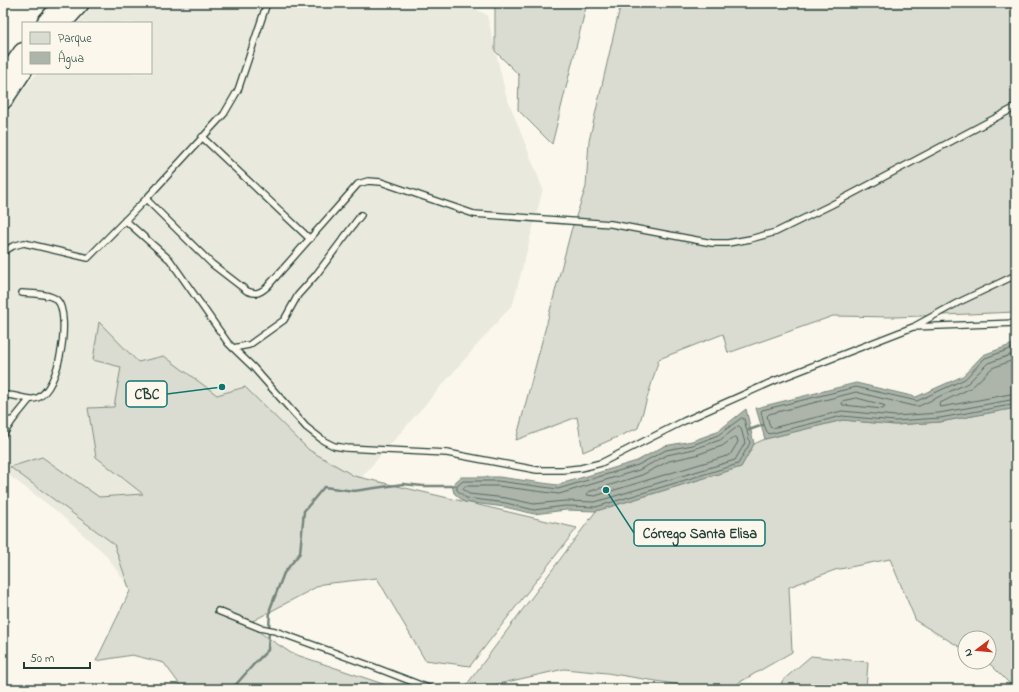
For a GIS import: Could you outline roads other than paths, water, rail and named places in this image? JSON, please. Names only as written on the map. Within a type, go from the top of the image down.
[{"type":"highway","points":[[47,22],[64,3]]},
{"type":"highway","points":[[63,22],[80,3]]},
{"type":"highway","points":[[3,81],[22,53]]},
{"type":"highway","points":[[3,100],[22,72]]},
{"type":"lane","points":[[3,252],[13,246],[24,243],[88,258],[146,199],[224,114],[238,90],[267,3]]},
{"type":"lane","points":[[951,3],[963,3]]},
{"type":"lane","points":[[146,199],[212,264],[247,291],[254,294],[262,292],[358,184],[368,180],[381,182],[474,214],[611,224],[712,243],[728,243],[776,232],[831,205],[1016,107]]},
{"type":"lane","points":[[202,137],[310,239]]},
{"type":"lane","points":[[233,348],[249,345],[284,320],[298,296],[316,275],[361,215]]},
{"type":"lane","points":[[125,220],[170,260],[228,343],[306,427],[324,441],[334,446],[346,448],[447,452],[537,470],[582,468],[601,463],[684,421],[767,384],[914,327],[957,303],[1016,275]]},
{"type":"lane","points":[[3,395],[11,394],[35,400],[42,396],[50,385],[58,369],[61,352],[62,309],[57,300],[52,297],[22,293]]},
{"type":"lane","points":[[914,327],[1016,323]]},
{"type":"lane","points":[[3,435],[30,399]]},
{"type":"lane","points":[[3,421],[13,420]]},
{"type":"lane","points":[[218,611],[260,628],[275,631],[431,689]]},
{"type":"water","points":[[1016,343],[1016,408],[940,422],[895,425],[843,420],[765,439],[756,408],[856,383],[916,397],[963,376],[983,355]]},
{"type":"water","points":[[746,409],[754,444],[741,467],[596,511],[566,510],[534,514],[505,507],[464,502],[454,493],[452,485],[461,477],[499,477],[557,485],[637,461],[664,446],[692,441],[717,432]]},
{"type":"waterway","points":[[749,430],[763,425]]},
{"type":"waterway","points":[[232,689],[268,650],[270,609],[284,573],[300,553],[304,511],[324,487],[354,491],[403,484],[423,486],[455,486]]},
{"type":"place","name":"CBC","points":[[222,387]]},
{"type":"place","name":"Córrego Santa Elisa","points":[[606,490]]}]
